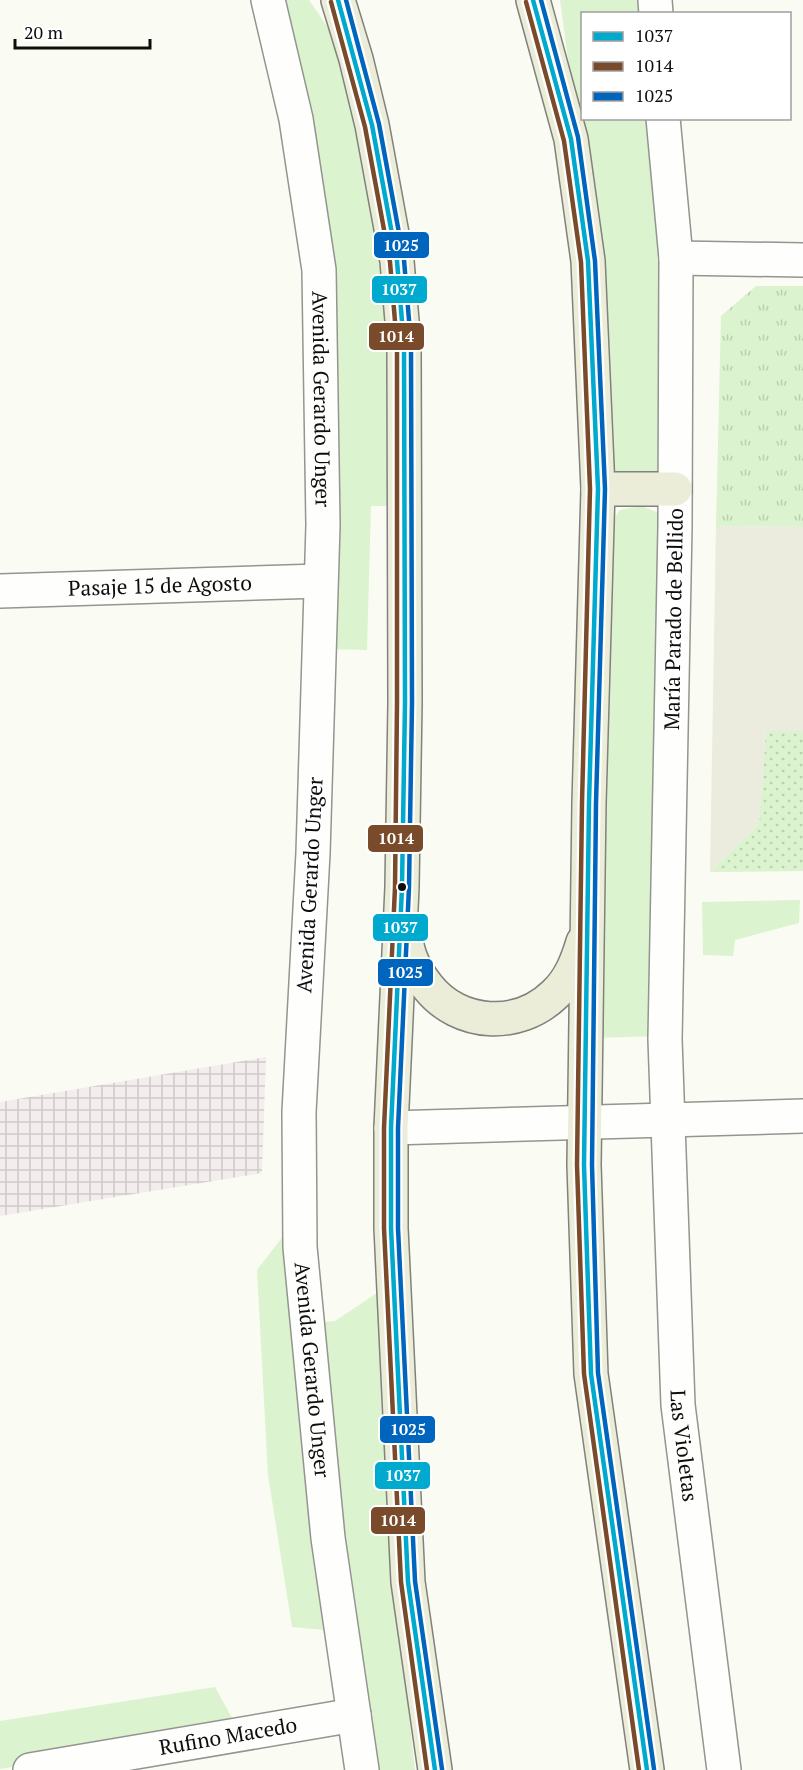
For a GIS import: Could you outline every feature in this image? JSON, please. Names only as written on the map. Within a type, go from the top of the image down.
[{"type":"main road","points":[[317,0],[356,59]]},
{"type":"main road","points":[[338,0],[356,59],[372,125],[397,261],[404,345],[406,585],[402,887],[391,1128],[391,1228],[408,1582],[435,1770]]},
{"type":"main road","points":[[533,0],[571,139]]},
{"type":"main road","points":[[553,0],[588,261],[598,489],[585,1122],[591,1374],[647,1770]]},
{"type":"main road","points":[[598,489],[675,489]]},
{"type":"main road","points":[[402,887],[406,942],[419,976],[445,1004],[457,1012],[481,1019],[495,1020],[521,1015],[537,1008],[554,995],[575,964],[588,916]]},
{"type":"street","name":"Avenida Gerardo Unger","points":[[268,0],[296,119],[319,270],[323,525],[313,853],[299,1112],[300,1247],[328,1538],[362,1770]]},
{"type":"street","name":"María Parado de Bellido","points":[[663,120],[676,258],[675,489],[665,1039],[668,1119]]},
{"type":"street","points":[[676,258],[803,260]]},
{"type":"street","name":"Pasaje 15 de Agosto","points":[[0,591],[320,581]]},
{"type":"street","points":[[391,1128],[803,1116]]},
{"type":"street","name":"Las Violetas","points":[[668,1119],[678,1404],[724,1770]]},
{"type":"street","name":"Rufino Macedo","points":[[30,1770],[354,1715]]},
{"type":"shaded area","points":[[716,526],[803,527],[803,731],[766,731],[759,824],[710,872]]},
{"type":"shaded area","points":[[266,1057],[262,1173],[0,1216],[0,1102]]},
{"type":"green space","points":[[276,0],[309,0],[353,64],[392,271],[399,506],[371,506],[367,650],[327,649],[326,270]]},
{"type":"green space","points":[[560,0],[648,0],[649,12],[581,12],[581,120],[657,120],[663,473],[620,474],[605,462],[595,258]]},
{"type":"green space","points":[[756,286],[803,286],[803,527],[716,526],[721,316]]},
{"type":"green space","points":[[641,506],[657,512],[670,530],[659,1036],[594,1038],[604,534],[620,510]]},
{"type":"green space","points":[[766,731],[803,731],[803,871],[710,872],[759,824]]},
{"type":"green space","points":[[800,900],[799,923],[735,940],[733,956],[703,955],[702,902]]},
{"type":"green space","points":[[294,1222],[336,1631],[292,1627],[268,1475],[257,1270]]},
{"type":"green space","points":[[380,1291],[395,1589],[415,1770],[378,1770],[312,1323],[335,1321]]},
{"type":"green space","points":[[215,1687],[238,1729],[0,1769],[0,1721]]},
{"type":"transit line","name":"1037","points":[[338,0],[372,125],[397,261],[404,345],[405,703],[402,887],[391,1128],[391,1228],[408,1582],[435,1770]]},
{"type":"transit line","name":"1025","points":[[346,0],[379,124],[404,260],[411,344],[412,703],[409,887],[398,1128],[398,1228],[415,1581],[442,1769]]},
{"type":"transit line","name":"1037","points":[[533,0],[571,139],[588,261],[598,489],[589,803],[584,1165],[591,1374],[647,1770]]},
{"type":"transit line","name":"1025","points":[[541,0],[578,137],[595,261],[605,489],[596,803],[592,1165],[598,1373],[654,1769]]},
{"type":"transit line","name":"1014","points":[[331,2],[365,127],[390,262],[397,345],[395,887],[384,1128],[384,1228],[401,1582],[427,1770]]},
{"type":"transit line","name":"1014","points":[[526,2],[564,141],[581,262],[590,489],[582,803],[577,1165],[584,1374],[639,1770]]}]
